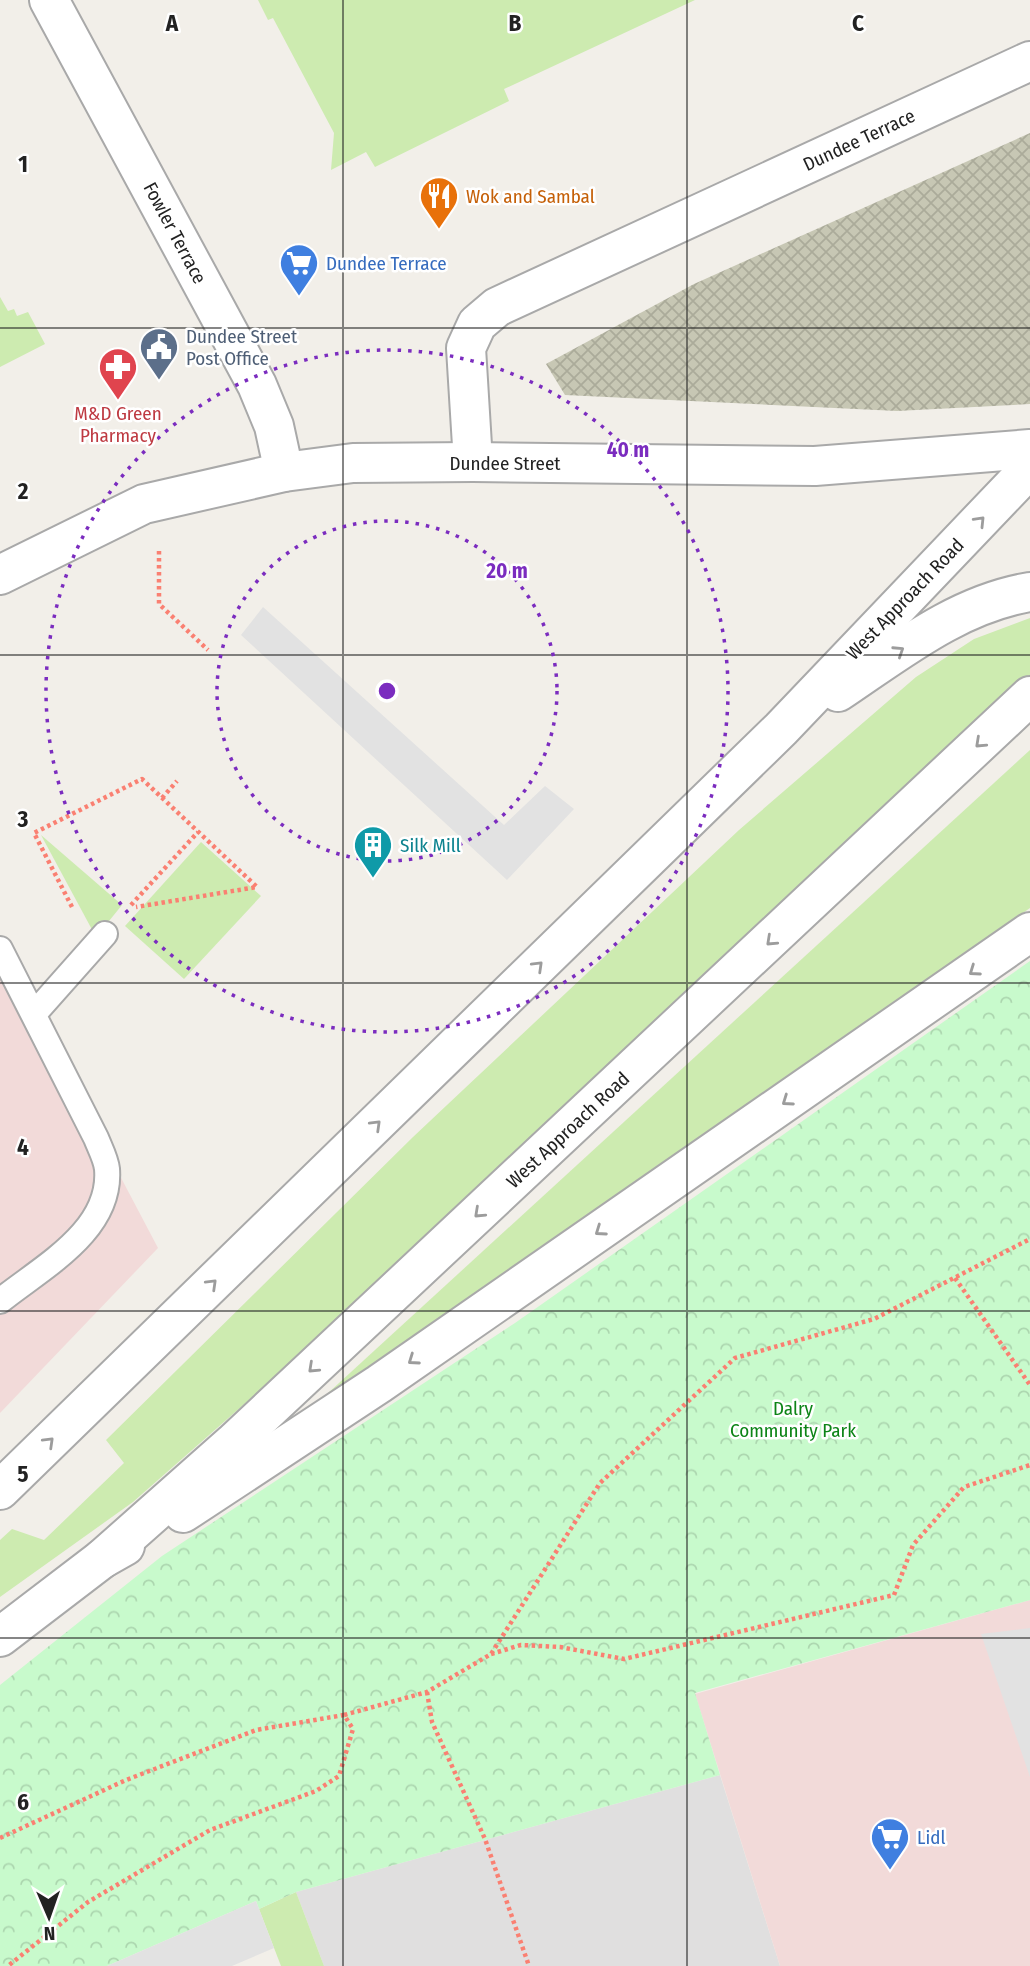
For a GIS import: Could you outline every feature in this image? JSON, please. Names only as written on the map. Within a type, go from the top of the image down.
[{"type":"street","name":"Fowler Terrace","points":[[50,0],[257,385],[274,426],[284,471]]},
{"type":"street","name":"Dundee Terrace","points":[[472,462],[466,348],[470,335],[486,314],[1030,61]]},
{"type":"street","name":"Dundee Street","points":[[0,575],[144,504],[284,471],[353,463],[815,466],[1012,451]]},
{"type":"street","name":"West Approach Road","points":[[0,1490],[781,729],[1030,468]]},
{"type":"street","name":"West Approach Road","points":[[781,729],[937,626],[976,607],[1030,592]]},
{"type":"street","name":"West Approach Road","points":[[0,1637],[102,1559],[233,1443],[1030,696]]},
{"type":"street","name":"West Approach Road","points":[[102,1559],[178,1516],[379,1384],[1030,932]]},
{"type":"lane","points":[[34,1014],[99,941]]},
{"type":"lane","points":[[0,949],[96,1139],[107,1167],[106,1194],[98,1215],[80,1236],[0,1300]]},
{"type":"path","points":[[144,504],[159,552],[159,604],[208,650]]},
{"type":"path","points":[[99,941],[34,833],[142,779],[257,887],[129,908],[198,832]]},
{"type":"path","points":[[162,798],[177,781]]},
{"type":"path","points":[[491,1654],[600,1483],[736,1358],[874,1319],[1030,1239]]},
{"type":"path","points":[[955,1278],[1030,1385]]},
{"type":"path","points":[[0,1838],[126,1780],[256,1730],[344,1715],[427,1692],[491,1654],[521,1644],[560,1647],[624,1659],[894,1595],[913,1545],[964,1487],[1030,1465]]},
{"type":"path","points":[[427,1692],[432,1722],[485,1839],[529,1966]]},
{"type":"path","points":[[8,1966],[88,1902],[210,1830],[316,1791],[339,1776],[353,1729],[344,1715]]},
{"type":"shaded area","points":[[1030,133],[1030,404],[897,411],[565,395],[546,364],[694,284]]},
{"type":"shaded area","points":[[263,607],[504,825],[545,786],[574,809],[507,880],[241,635]]},
{"type":"shaded area","points":[[0,948],[158,1248],[0,1413]]},
{"type":"shaded area","name":"Lidl","points":[[1030,1600],[1030,1966],[780,1966],[695,1694]]},
{"type":"shaded area","points":[[1030,1628],[1030,1777],[981,1634]]},
{"type":"shaded area","points":[[720,1775],[780,1966],[324,1966],[296,1892]]},
{"type":"shaded area","points":[[256,1901],[274,1948],[232,1966],[107,1966]]},
{"type":"green space","points":[[258,0],[695,0],[504,89],[509,101],[375,167],[366,152],[331,170],[334,133],[273,18],[268,20]]},
{"type":"green space","points":[[0,297],[8,311],[14,309],[17,316],[28,312],[45,344],[0,367]]},
{"type":"green space","points":[[1030,618],[1030,675],[390,1276],[133,1502],[0,1597],[0,1540],[12,1529],[44,1540],[124,1463],[106,1440],[413,1137],[739,830],[916,677],[974,639]]},
{"type":"green space","points":[[1030,750],[1030,908],[315,1405],[375,1350]]},
{"type":"green space","points":[[41,835],[122,905],[96,937]]},
{"type":"green space","points":[[201,842],[261,896],[184,979],[125,926]]},
{"type":"green space","name":"Dalry Community Park","points":[[1030,961],[1030,1600],[695,1693],[720,1775],[296,1892],[259,1909],[256,1901],[107,1966],[0,1966],[0,1685],[162,1556],[515,1323]]},
{"type":"green space","points":[[296,1892],[324,1966],[281,1966],[259,1909]]},
{"type":"place","name":"Wok and Sambal","points":[[439,230]]},
{"type":"place","name":"Dundee Terrace","points":[[299,297]]},
{"type":"place","name":"Dundee Street Post Office","points":[[159,381]]},
{"type":"place","name":"M&D Green Pharmacy","points":[[118,401]]},
{"type":"place","name":"Silk Mill","points":[[373,879]]},
{"type":"place","name":"Lidl","points":[[890,1871]]}]
